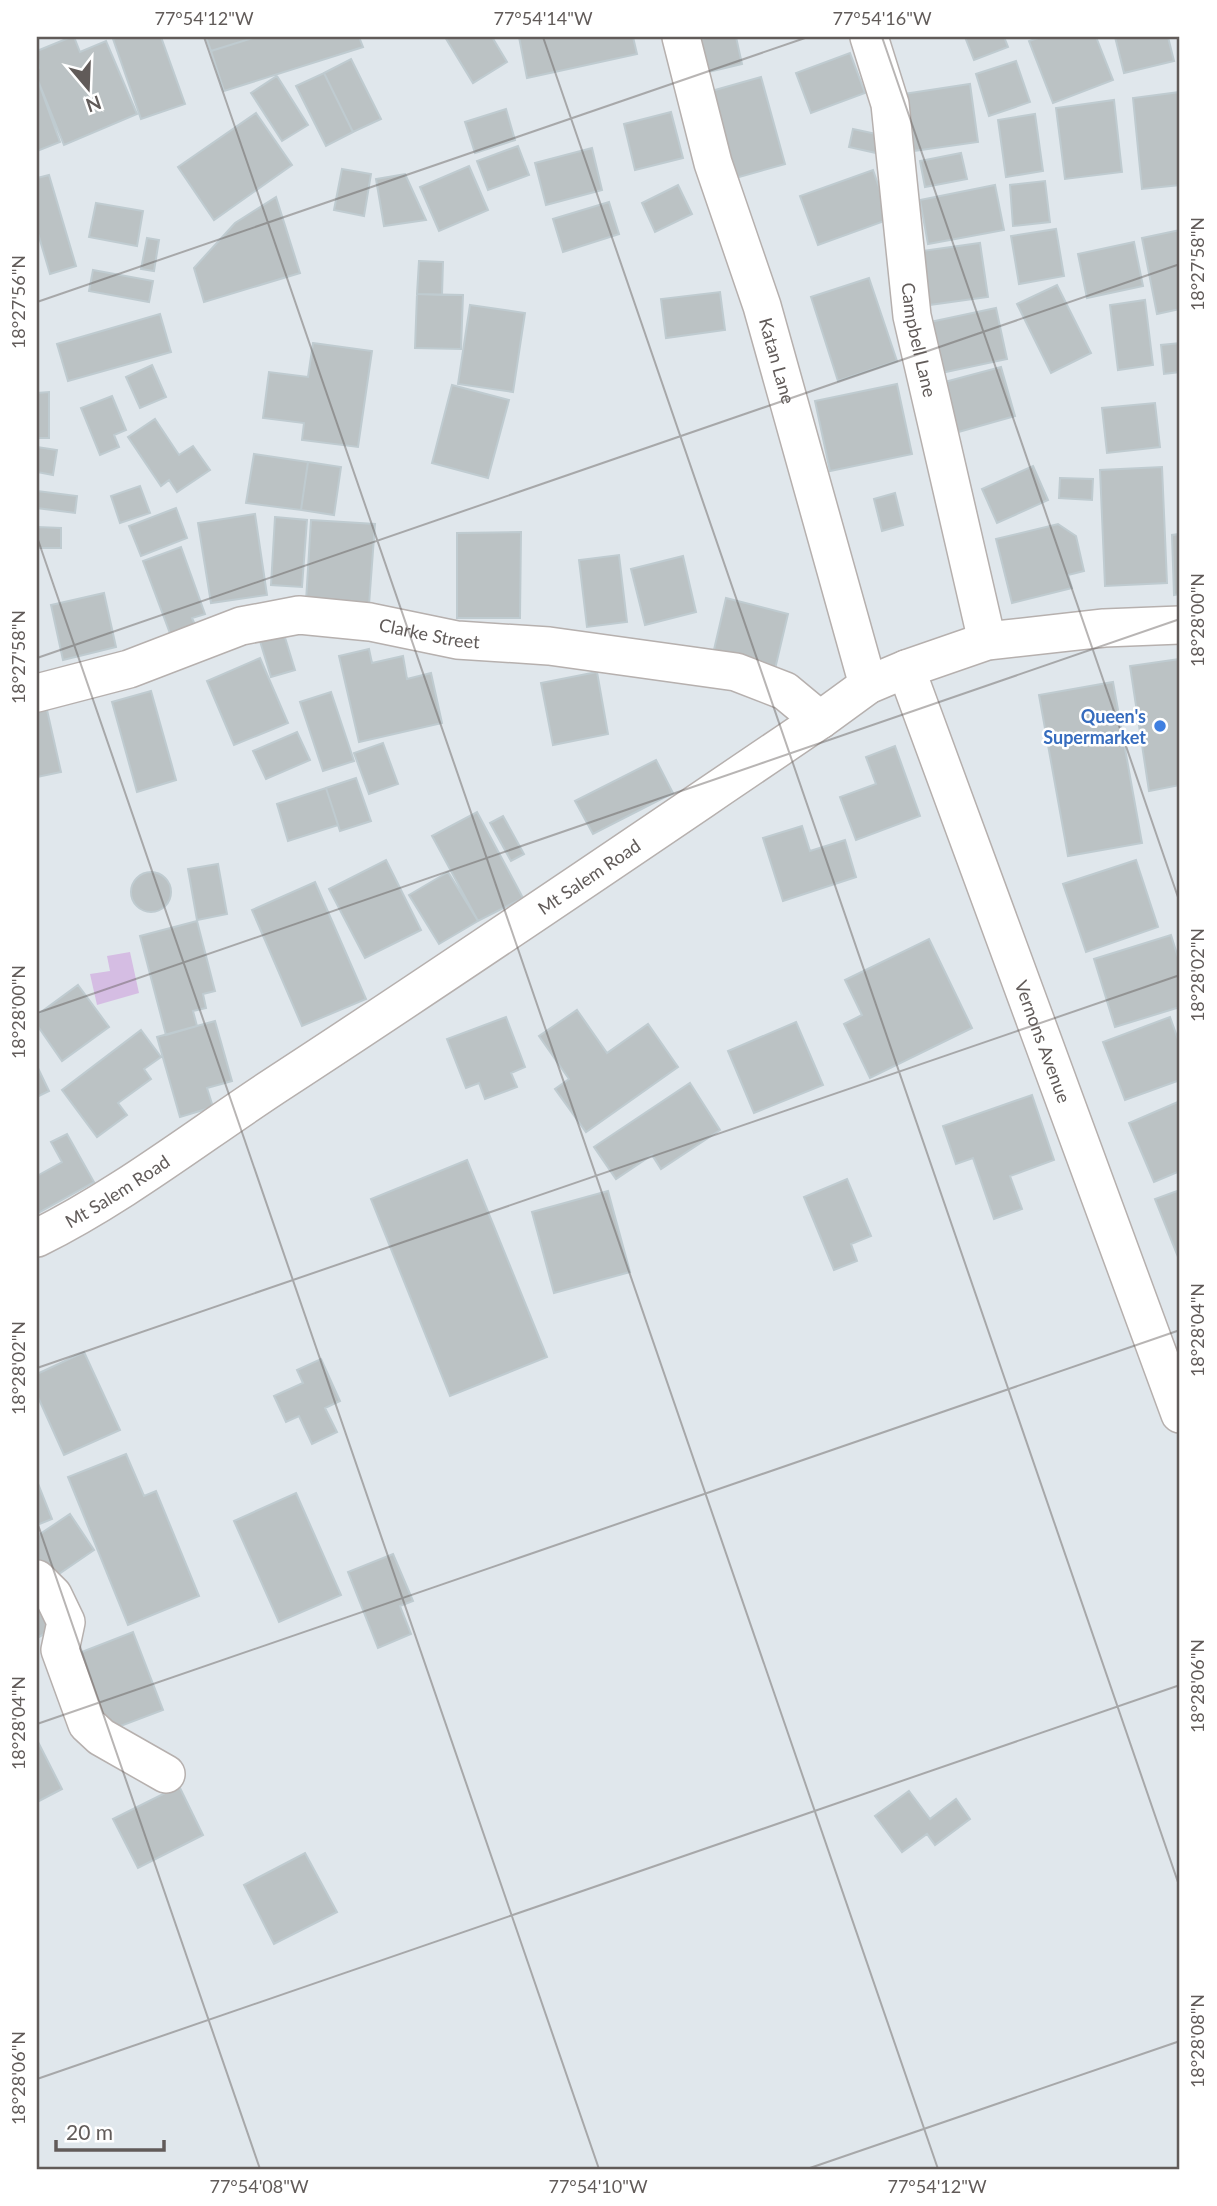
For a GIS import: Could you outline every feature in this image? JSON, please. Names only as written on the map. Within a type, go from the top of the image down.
[{"type":"street","name":"Katan Lane","points":[[681,37],[713,163],[762,306],[867,685]]},
{"type":"street","name":"Campbell Lane","points":[[869,37],[890,104],[912,316],[987,640]]},
{"type":"street","name":"Clarke Street","points":[[37,693],[129,669],[241,626],[299,615],[370,622],[457,640],[549,646],[736,672],[785,691],[820,720]]},
{"type":"street","name":"Mt Salem Road","points":[[37,1238],[87,1212],[435,981],[820,720],[867,685],[906,668],[987,640],[1104,628],[1180,625]]},
{"type":"street","name":"Vernons Avenue","points":[[906,668],[1180,1415]]},
{"type":"street","points":[[37,1579],[53,1595],[66,1622],[60,1650],[87,1724],[101,1737],[166,1774]]},
{"type":"shaded area","points":[[130,952],[139,993],[97,1005],[90,974],[110,971],[107,956]]},
{"type":"building","points":[[74,37],[80,52],[106,41],[137,114],[64,145],[37,78],[37,51]]},
{"type":"building","points":[[161,37],[185,104],[141,119],[113,39]]},
{"type":"building","points":[[206,37],[256,37],[211,51]]},
{"type":"building","points":[[256,37],[359,37],[363,47],[224,91],[211,51]]},
{"type":"building","points":[[445,37],[492,37],[507,62],[473,83]]},
{"type":"building","points":[[519,37],[633,37],[637,54],[527,78]]},
{"type":"building","points":[[736,37],[742,64],[704,73],[697,40]]},
{"type":"building","points":[[965,37],[1004,37],[1008,47],[974,60]]},
{"type":"building","points":[[1041,37],[1096,37],[1113,80],[1053,103],[1029,41]]},
{"type":"building","points":[[1115,37],[1168,37],[1174,61],[1124,73]]},
{"type":"building","points":[[850,53],[865,93],[811,113],[796,73]]},
{"type":"building","points":[[351,59],[381,119],[353,132],[324,73]]},
{"type":"building","points":[[1016,61],[1030,102],[989,116],[976,74]]},
{"type":"building","points":[[324,73],[353,132],[326,146],[296,86]]},
{"type":"building","points":[[277,76],[308,125],[282,141],[251,93]]},
{"type":"building","points":[[761,77],[785,164],[732,179],[708,92]]},
{"type":"building","points":[[37,78],[60,142],[37,151]]},
{"type":"building","points":[[970,84],[978,142],[899,153],[890,96]]},
{"type":"building","points":[[1180,92],[1180,185],[1142,189],[1133,98]]},
{"type":"building","points":[[1114,100],[1122,172],[1065,179],[1056,108]]},
{"type":"building","points":[[506,109],[515,140],[475,153],[465,122]]},
{"type":"building","points":[[671,112],[683,158],[635,170],[624,124]]},
{"type":"building","points":[[256,113],[292,165],[214,220],[178,167]]},
{"type":"building","points":[[1035,114],[1043,171],[1006,177],[998,120]]},
{"type":"building","points":[[853,129],[881,135],[876,153],[849,147]]},
{"type":"building","points":[[518,146],[529,175],[488,190],[477,161]]},
{"type":"building","points":[[592,148],[602,190],[546,205],[535,163]]},
{"type":"building","points":[[961,153],[967,179],[925,187],[920,161]]},
{"type":"building","points":[[469,166],[488,210],[439,231],[420,187]]},
{"type":"building","points":[[342,169],[371,174],[364,216],[334,210]]},
{"type":"building","points":[[873,170],[890,219],[818,245],[800,196]]},
{"type":"building","points":[[405,174],[426,220],[384,226],[376,179]]},
{"type":"building","points":[[49,175],[76,266],[50,274],[37,230],[37,178]]},
{"type":"building","points":[[1045,181],[1050,222],[1013,226],[1010,185]]},
{"type":"building","points":[[678,185],[692,214],[655,232],[642,203]]},
{"type":"building","points":[[995,185],[1004,230],[928,244],[920,200]]},
{"type":"building","points":[[276,197],[300,273],[204,302],[194,268],[235,223]]},
{"type":"building","points":[[609,202],[619,234],[563,252],[553,219]]},
{"type":"building","points":[[96,203],[143,211],[137,246],[89,237]]},
{"type":"building","points":[[1056,229],[1064,276],[1019,284],[1011,236]]},
{"type":"building","points":[[1180,230],[1180,309],[1157,314],[1142,238]]},
{"type":"building","points":[[147,238],[159,240],[154,271],[141,269]]},
{"type":"building","points":[[1134,242],[1143,286],[1087,298],[1078,254]]},
{"type":"building","points":[[980,243],[988,297],[929,305],[922,251]]},
{"type":"building","points":[[419,261],[443,262],[442,295],[417,294]]},
{"type":"building","points":[[93,270],[153,281],[149,302],[89,291]]},
{"type":"building","points":[[869,278],[897,361],[838,381],[811,297]]},
{"type":"building","points":[[1057,285],[1091,353],[1051,373],[1017,304]]},
{"type":"building","points":[[720,292],[725,330],[666,338],[661,299]]},
{"type":"building","points":[[417,294],[463,295],[461,349],[415,348]]},
{"type":"building","points":[[1145,300],[1153,365],[1118,370],[1110,305]]},
{"type":"building","points":[[470,305],[525,313],[513,392],[458,384]]},
{"type":"building","points":[[996,308],[1007,359],[941,373],[930,322]]},
{"type":"building","points":[[160,314],[171,352],[68,381],[57,344]]},
{"type":"building","points":[[313,343],[372,351],[358,447],[302,440],[304,423],[263,418],[269,372],[308,377]]},
{"type":"building","points":[[1180,343],[1180,372],[1164,374],[1161,345]]},
{"type":"building","points":[[152,365],[166,397],[140,408],[126,377]]},
{"type":"building","points":[[1001,367],[1015,416],[955,433],[941,383]]},
{"type":"building","points":[[897,384],[912,454],[830,471],[815,401]]},
{"type":"building","points":[[452,385],[509,400],[488,478],[432,463]]},
{"type":"building","points":[[49,392],[49,438],[37,438],[37,393]]},
{"type":"building","points":[[112,396],[126,430],[114,435],[119,447],[100,455],[81,408]]},
{"type":"building","points":[[1155,403],[1160,447],[1107,453],[1102,408]]},
{"type":"building","points":[[155,419],[179,455],[193,446],[210,470],[177,492],[169,480],[161,486],[128,437]]},
{"type":"building","points":[[37,447],[57,450],[53,475],[37,472]]},
{"type":"building","points":[[254,454],[308,462],[301,510],[246,503]]},
{"type":"building","points":[[308,462],[341,467],[334,515],[301,510]]},
{"type":"building","points":[[1033,466],[1048,500],[997,523],[982,489]]},
{"type":"building","points":[[1162,467],[1167,583],[1105,586],[1100,470]]},
{"type":"building","points":[[1060,478],[1093,479],[1092,500],[1059,498]]},
{"type":"building","points":[[140,486],[150,513],[120,523],[111,496]]},
{"type":"building","points":[[37,491],[77,496],[75,513],[37,508]]},
{"type":"building","points":[[895,493],[903,525],[882,531],[874,499]]},
{"type":"building","points":[[176,508],[187,538],[141,556],[129,526]]},
{"type":"building","points":[[255,514],[267,595],[211,603],[198,523]]},
{"type":"building","points":[[275,517],[307,520],[302,587],[271,585]]},
{"type":"building","points":[[311,520],[375,524],[369,605],[306,601]]},
{"type":"building","points":[[1058,524],[1076,536],[1084,571],[1068,575],[1072,588],[1012,603],[996,539]]},
{"type":"building","points":[[37,527],[61,528],[61,548],[37,548]]},
{"type":"building","points":[[521,532],[520,618],[457,618],[457,533]]},
{"type":"building","points":[[1180,534],[1180,594],[1174,595],[1172,535]]},
{"type":"building","points":[[181,547],[205,614],[192,618],[196,627],[171,636],[143,561]]},
{"type":"building","points":[[619,555],[627,622],[587,627],[579,560]]},
{"type":"building","points":[[683,556],[696,612],[645,625],[631,569]]},
{"type":"building","points":[[104,593],[116,647],[63,660],[51,605]]},
{"type":"building","points":[[726,598],[788,614],[775,669],[713,654]]},
{"type":"building","points":[[283,631],[295,670],[271,677],[259,638]]},
{"type":"building","points":[[369,649],[372,663],[403,656],[407,679],[431,673],[442,723],[359,742],[339,656]]},
{"type":"building","points":[[260,658],[288,723],[234,745],[207,681]]},
{"type":"building","name":"Queen's Supermarket","points":[[1180,659],[1180,785],[1149,791],[1130,666]]},
{"type":"building","points":[[597,672],[608,734],[553,745],[541,683]]},
{"type":"building","points":[[1113,682],[1142,843],[1068,856],[1039,695]]},
{"type":"building","points":[[151,691],[176,780],[137,792],[112,702]]},
{"type":"building","points":[[331,692],[354,761],[323,771],[300,702]]},
{"type":"building","points":[[47,710],[61,772],[37,777],[37,712]]},
{"type":"building","points":[[297,732],[310,760],[266,779],[253,751]]},
{"type":"building","points":[[383,743],[398,784],[369,794],[354,753]]},
{"type":"building","points":[[895,746],[920,816],[856,840],[840,797],[876,784],[866,757]]},
{"type":"building","points":[[656,760],[673,793],[593,834],[575,801]]},
{"type":"building","points":[[356,778],[371,821],[340,831],[326,788]]},
{"type":"building","points":[[326,788],[338,825],[288,841],[277,804]]},
{"type":"building","points":[[477,812],[523,898],[478,921],[432,836]]},
{"type":"building","points":[[503,816],[524,854],[511,861],[490,823]]},
{"type":"building","points":[[802,826],[810,851],[845,840],[856,877],[783,901],[763,838]]},
{"type":"building","points":[[386,860],[421,930],[365,958],[329,889]]},
{"type":"building","points":[[1136,860],[1158,927],[1086,952],[1063,884]]},
{"type":"building","points":[[218,864],[227,914],[197,920],[188,869]]},
{"type":"building","points":[[151,872],[159,873],[165,878],[170,884],[170,900],[165,906],[159,911],[151,912],[143,911],[137,906],[132,900],[131,892],[132,884],[137,878],[143,873]]},
{"type":"building","points":[[448,872],[478,921],[439,944],[409,895]]},
{"type":"building","points":[[315,882],[366,999],[302,1026],[252,910]]},
{"type":"building","points":[[197,921],[215,991],[203,994],[206,1008],[193,1011],[197,1026],[166,1035],[140,936]]},
{"type":"building","points":[[1171,935],[1180,964],[1180,1007],[1115,1027],[1094,959]]},
{"type":"building","points":[[929,939],[972,1028],[870,1078],[844,1024],[862,1015],[845,980]]},
{"type":"building","points":[[78,985],[109,1027],[62,1061],[37,1025],[37,1015]]},
{"type":"building","points":[[577,1010],[607,1053],[648,1024],[678,1067],[586,1132],[555,1089],[569,1079],[539,1036]]},
{"type":"building","points":[[506,1017],[525,1067],[511,1073],[517,1087],[485,1099],[479,1083],[466,1088],[447,1039]]},
{"type":"building","points":[[1170,1017],[1180,1045],[1180,1080],[1125,1100],[1103,1042]]},
{"type":"building","points":[[215,1021],[232,1081],[207,1088],[213,1107],[180,1117],[157,1037]]},
{"type":"building","points":[[796,1022],[823,1085],[754,1113],[728,1051]]},
{"type":"building","points":[[141,1030],[161,1057],[144,1069],[151,1079],[118,1103],[127,1115],[97,1137],[62,1090]]},
{"type":"building","points":[[37,1066],[49,1091],[37,1097]]},
{"type":"building","points":[[690,1083],[720,1130],[661,1169],[652,1155],[616,1179],[594,1147]]},
{"type":"building","points":[[1032,1095],[1054,1160],[1010,1176],[1022,1209],[994,1219],[973,1158],[956,1164],[943,1126]]},
{"type":"building","points":[[1180,1101],[1180,1171],[1154,1182],[1129,1123]]},
{"type":"building","points":[[67,1134],[94,1182],[38,1213],[37,1176],[62,1162],[51,1142]]},
{"type":"building","points":[[467,1160],[547,1357],[450,1396],[371,1199]]},
{"type":"building","points":[[847,1179],[871,1236],[851,1244],[857,1261],[834,1270],[804,1197]]},
{"type":"building","points":[[1180,1190],[1180,1262],[1155,1199]]},
{"type":"building","points":[[608,1191],[630,1272],[554,1293],[532,1212]]},
{"type":"building","points":[[84,1352],[120,1430],[64,1455],[37,1395],[37,1374]]},
{"type":"building","points":[[321,1359],[340,1401],[325,1408],[337,1432],[312,1444],[299,1416],[286,1422],[274,1396],[303,1383],[297,1370]]},
{"type":"building","points":[[126,1454],[144,1496],[156,1491],[199,1596],[128,1625],[68,1477]]},
{"type":"building","points":[[37,1481],[52,1519],[37,1525]]},
{"type":"building","points":[[296,1493],[341,1595],[279,1622],[234,1521]]},
{"type":"building","points":[[70,1514],[94,1550],[50,1580],[37,1560],[37,1536]]},
{"type":"building","points":[[393,1554],[413,1601],[400,1606],[411,1634],[378,1648],[348,1572]]},
{"type":"building","points":[[37,1603],[50,1631],[37,1638]]},
{"type":"building","points":[[133,1632],[163,1710],[110,1730],[79,1653]]},
{"type":"building","points":[[37,1740],[62,1789],[37,1802]]},
{"type":"building","points":[[179,1786],[203,1835],[138,1868],[113,1819]]},
{"type":"building","points":[[909,1791],[930,1819],[956,1799],[970,1819],[935,1845],[927,1834],[902,1852],[875,1816]]},
{"type":"building","points":[[305,1853],[337,1912],[274,1944],[244,1885]]},
{"type":"place","name":"Queen's Supermarket","points":[[1160,726]]}]
